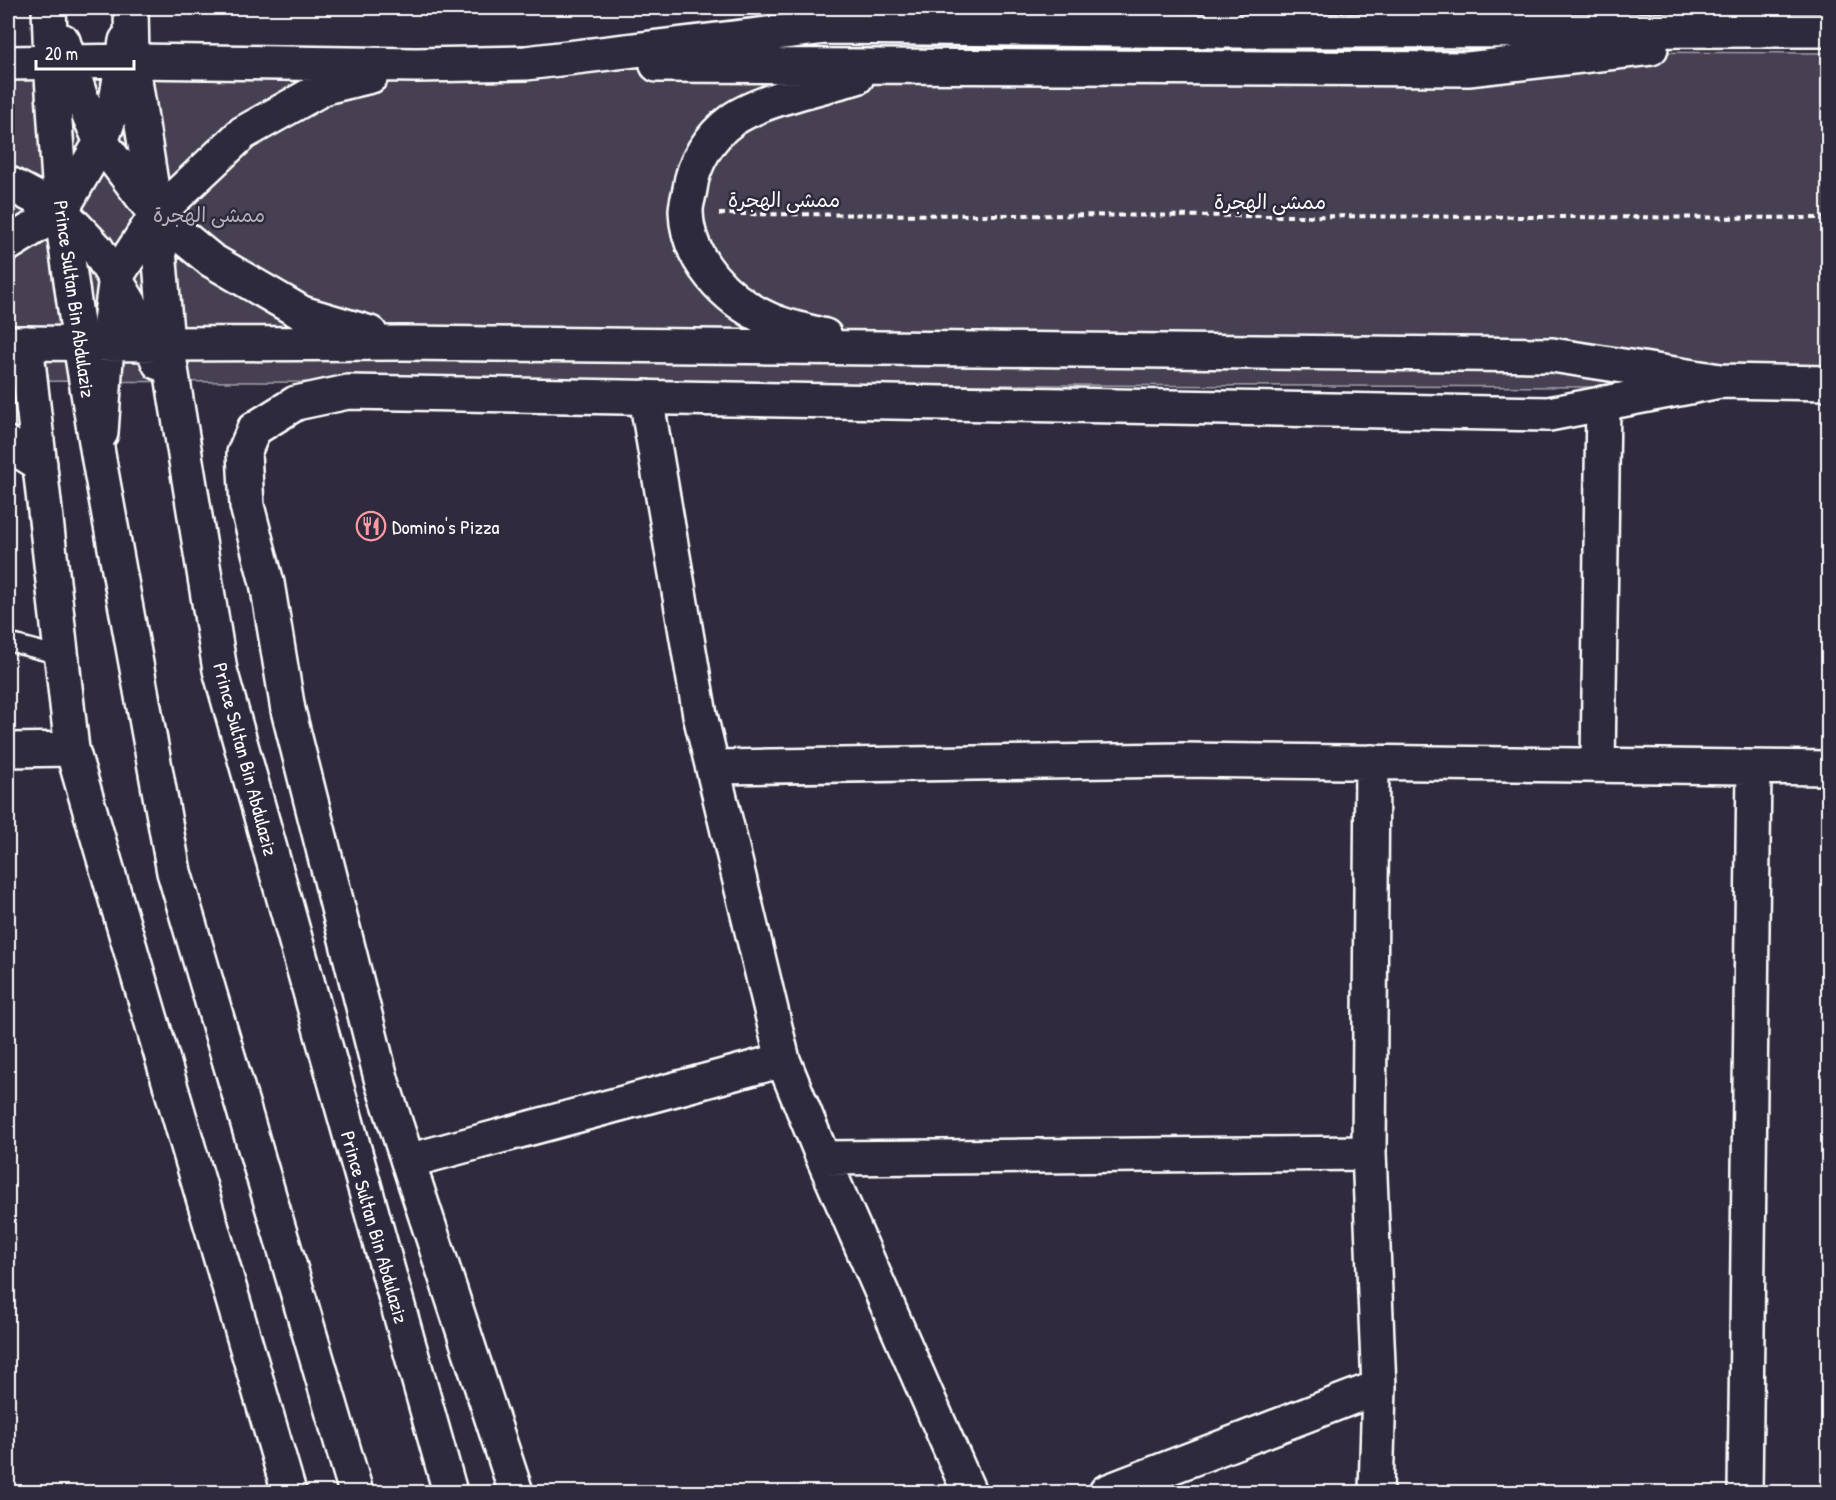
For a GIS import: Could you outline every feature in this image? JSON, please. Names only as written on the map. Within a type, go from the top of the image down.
[{"type":"street","name":"Prince Sultan Bin Abdulaziz","points":[[51,8],[60,62],[61,211],[94,344],[99,460],[174,872],[356,1492]]},
{"type":"street","name":"Prince Sultan Bin Abdulaziz","points":[[131,11],[127,61],[156,215],[159,344],[176,407],[220,670],[450,1492]]},
{"type":"street","points":[[526,63],[825,27],[1221,19],[1823,30]]},
{"type":"street","points":[[8,63],[127,61],[416,65],[526,63],[1468,69],[1823,30]]},
{"type":"street","points":[[8,244],[61,211],[101,142],[127,61]]},
{"type":"street","points":[[60,62],[80,95],[101,142],[156,215],[211,260],[302,313],[404,343]]},
{"type":"street","points":[[94,344],[116,277],[156,215],[243,133],[325,87],[416,65]]},
{"type":"street","points":[[865,348],[769,320],[737,300],[711,276],[693,246],[686,211],[691,176],[707,145],[732,120],[763,104],[890,67]]},
{"type":"street","points":[[8,183],[61,211],[97,249],[143,325],[159,344]]},
{"type":"street","points":[[288,1492],[72,749],[40,464],[17,343],[404,343],[1552,355],[1720,381],[1828,383]]},
{"type":"street","points":[[516,1492],[381,1082],[288,710],[267,583],[247,506],[244,453],[254,429],[296,404],[348,392],[1549,414],[1720,381]]},
{"type":"street","points":[[646,397],[700,715],[783,1060],[823,1158],[969,1492]]},
{"type":"street","points":[[1598,765],[1603,403]]},
{"type":"street","points":[[8,444],[40,464]]},
{"type":"street","points":[[8,750],[72,749]]},
{"type":"street","points":[[713,767],[1182,760],[1828,768]]},
{"type":"street","points":[[1372,762],[1369,1154],[1379,1387],[1376,1492]]},
{"type":"street","points":[[1745,1492],[1754,768]]},
{"type":"street","points":[[408,1161],[783,1060]]},
{"type":"street","points":[[823,1158],[1369,1154]]},
{"type":"street","points":[[1106,1492],[1379,1387]]},
{"type":"lane","points":[[8,642],[61,656]]},
{"type":"path","name":"ممشى الهجرة","points":[[712,214],[1828,218]]},
{"type":"green space","name":"ممشى الهجرة","points":[[8,46],[1828,53],[1828,388],[8,381]]},
{"type":"place","name":"Domino's Pizza","points":[[371,526]]}]
